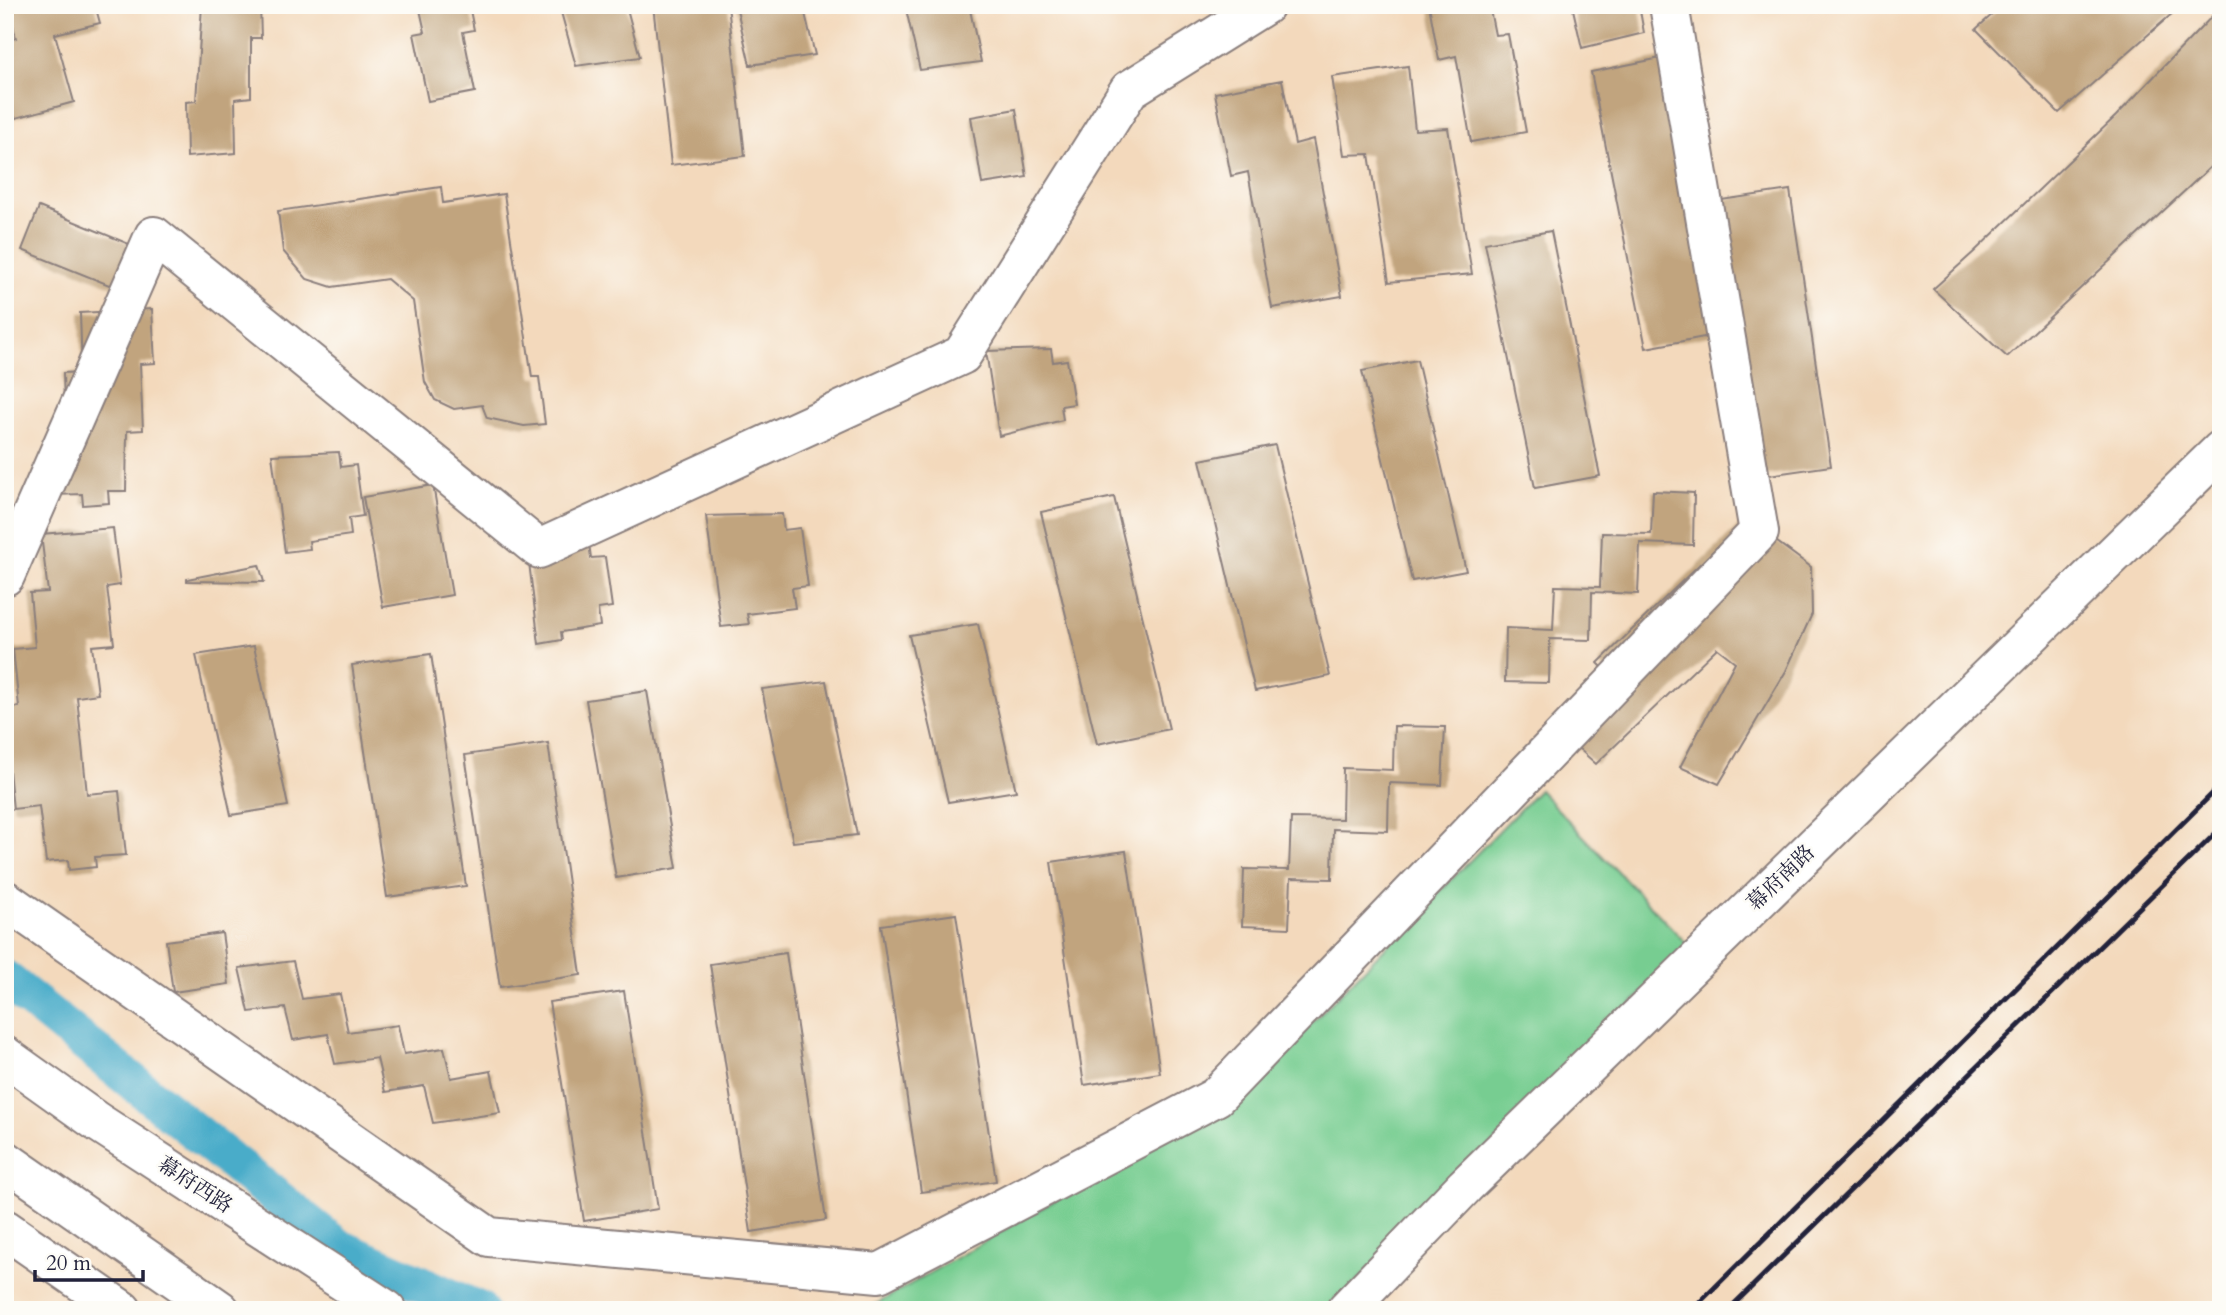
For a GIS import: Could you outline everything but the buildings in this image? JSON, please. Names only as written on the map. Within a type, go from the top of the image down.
[{"type":"main road","points":[[5,576],[154,236],[539,549],[962,355],[1129,90],[1265,5]]},
{"type":"main road","points":[[5,900],[489,1237],[879,1273],[1216,1097],[1759,532],[1669,5]]},
{"type":"main road","name":"幕府南路","points":[[1346,1310],[1465,1186],[2221,450]]},
{"type":"main road","name":"幕府西路","points":[[5,1056],[108,1128],[387,1310]]},
{"type":"main road","points":[[5,1160],[220,1310]]},
{"type":"main road","points":[[5,1229],[122,1310]]},
{"type":"green space","points":[[1539,790],[1689,946],[1329,1310],[866,1310],[1247,1089]]},
{"type":"waterway","points":[[5,979],[338,1247],[479,1310]]},
{"type":"railway","points":[[1692,1310],[2221,785]]},
{"type":"railway","points":[[1728,1310],[2221,828]]}]
